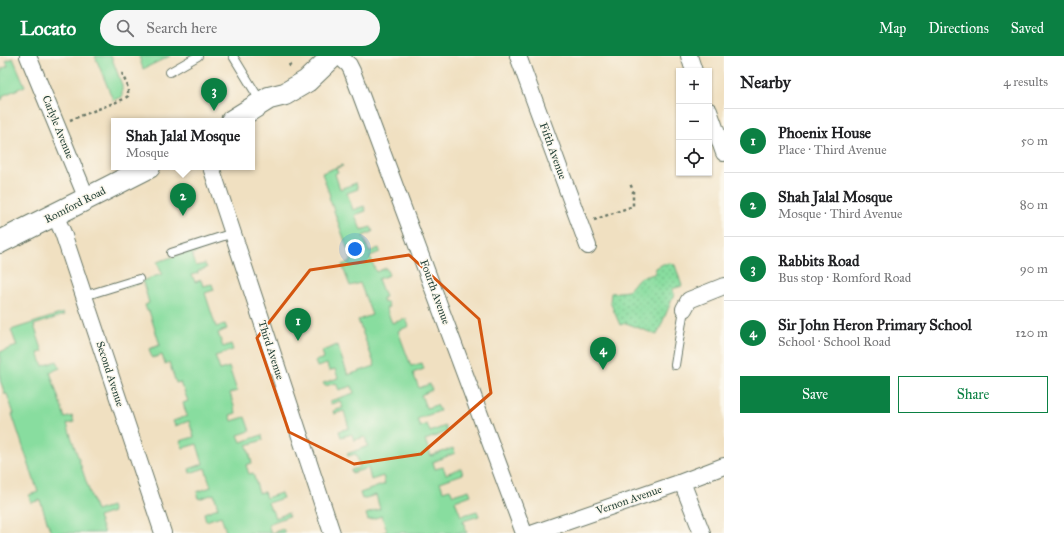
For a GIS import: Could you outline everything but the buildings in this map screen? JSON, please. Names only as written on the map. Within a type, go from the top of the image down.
[{"type":"main road","points":[[237,118],[265,101],[285,94],[307,81],[332,56]]},
{"type":"main road","name":"Romford Road","points":[[0,242],[143,170]]},
{"type":"street","name":"Carlyle Avenue","points":[[28,56],[87,199]]},
{"type":"street","name":"Fourth Avenue","points":[[339,56],[349,65],[352,70],[524,533]]},
{"type":"street","name":"Fifth Avenue","points":[[518,56],[588,246]]},
{"type":"street","points":[[689,56],[693,68]]},
{"type":"street","points":[[712,119],[724,153]]},
{"type":"street","name":"Third Avenue","points":[[211,170],[332,533]]},
{"type":"street","name":"Second Avenue","points":[[55,215],[61,228],[163,533]]},
{"type":"street","points":[[684,309],[689,300],[724,286]]},
{"type":"street","name":"Vernon Avenue","points":[[534,533],[724,466]]},
{"type":"street","points":[[682,482],[702,533]]},
{"type":"lane","points":[[170,72],[198,56]]},
{"type":"lane","points":[[233,56],[265,101]]},
{"type":"lane","points":[[171,253],[233,233]]},
{"type":"lane","points":[[84,296],[139,279]]},
{"type":"lane","points":[[675,365],[684,309]]},
{"type":"path","points":[[289,64],[291,68]]},
{"type":"path","points":[[57,125],[124,99],[128,96],[128,88],[122,73]]},
{"type":"path","points":[[580,225],[633,206],[633,191],[630,183]]},
{"type":"highlighted area","points":[[409,255],[479,319],[491,393],[421,454],[354,464],[289,432],[257,338],[310,270]]},
{"type":"green space","points":[[95,56],[111,56],[122,85],[122,97],[113,100]]},
{"type":"green space","points":[[139,56],[170,56],[143,69]]},
{"type":"green space","points":[[13,58],[25,86],[2,96],[3,99],[0,100],[0,72],[2,71],[1,69],[8,66],[6,61]]},
{"type":"green space","points":[[342,165],[343,166],[336,168],[338,172],[335,174],[340,189],[356,183],[358,189],[347,193],[353,210],[364,206],[366,211],[355,215],[361,230],[371,227],[373,232],[363,236],[369,252],[379,248],[380,252],[370,256],[376,272],[386,268],[389,275],[378,279],[385,297],[382,298],[384,303],[387,302],[389,307],[386,308],[392,323],[406,319],[409,326],[398,331],[411,366],[422,363],[424,369],[413,373],[419,388],[430,384],[432,390],[421,395],[426,408],[437,405],[440,411],[417,419],[420,427],[427,424],[430,432],[445,426],[447,432],[425,440],[431,456],[453,448],[455,453],[433,462],[435,469],[443,467],[446,474],[461,468],[463,474],[440,482],[443,491],[450,489],[453,495],[469,490],[471,495],[455,501],[461,516],[477,511],[479,516],[463,521],[467,533],[382,533],[387,531],[382,516],[368,520],[366,514],[380,509],[376,495],[362,499],[360,493],[385,484],[383,476],[371,480],[368,468],[352,473],[351,470],[360,467],[356,454],[348,456],[347,454],[368,446],[365,437],[354,440],[352,434],[341,437],[339,431],[349,428],[344,411],[334,414],[333,411],[343,408],[340,401],[331,404],[330,401],[354,393],[352,386],[339,390],[336,383],[325,386],[323,383],[338,378],[335,369],[329,371],[327,364],[317,367],[315,361],[324,358],[322,351],[337,345],[348,375],[375,366],[358,320],[372,315],[360,283],[350,286],[342,265],[352,261],[322,173]]},
{"type":"green space","points":[[199,248],[200,251],[192,254],[196,266],[205,264],[207,268],[192,275],[195,282],[201,280],[203,286],[212,284],[214,290],[205,293],[216,327],[225,324],[227,329],[218,333],[223,347],[231,344],[233,350],[215,356],[220,370],[229,367],[237,391],[230,393],[236,413],[230,415],[232,421],[245,417],[250,431],[238,435],[241,442],[262,435],[263,440],[247,445],[252,463],[246,465],[249,474],[253,473],[259,493],[264,492],[266,498],[281,493],[283,498],[268,503],[275,518],[288,513],[289,516],[268,524],[271,533],[224,533],[226,532],[221,516],[206,521],[204,513],[218,508],[214,494],[199,499],[197,492],[211,487],[205,468],[190,473],[189,469],[203,464],[197,444],[183,448],[180,441],[194,437],[189,421],[175,426],[173,421],[187,416],[183,403],[188,401],[180,382],[176,383],[169,362],[165,364],[162,355],[152,358],[149,349],[160,345],[149,311],[147,311],[145,305],[149,303],[143,282],[125,288],[124,287],[162,274],[157,262]]},
{"type":"green space","points":[[670,263],[675,265],[682,286],[672,289],[674,295],[657,335],[626,323],[620,325],[610,302],[611,293],[628,291],[639,278],[654,274],[656,268],[663,264]]},
{"type":"green space","points":[[63,313],[64,315],[34,325],[43,352],[38,353],[43,366],[57,361],[60,368],[50,372],[65,418],[72,416],[74,422],[67,424],[96,511],[111,506],[113,512],[98,517],[104,533],[51,533],[40,500],[31,503],[29,495],[38,492],[12,414],[14,414],[0,380],[0,352],[17,346],[11,330]]},
{"type":"green space","points":[[283,529],[285,533],[271,533]]},
{"type":"place","name":"Rabbits Road","points":[[214,111]]},
{"type":"place","name":"Shah Jalal Mosque","points":[[183,216]]},
{"type":"place","name":"Phoenix House","points":[[298,341]]},
{"type":"place","name":"Sir John Heron Primary School","points":[[603,370]]}]
